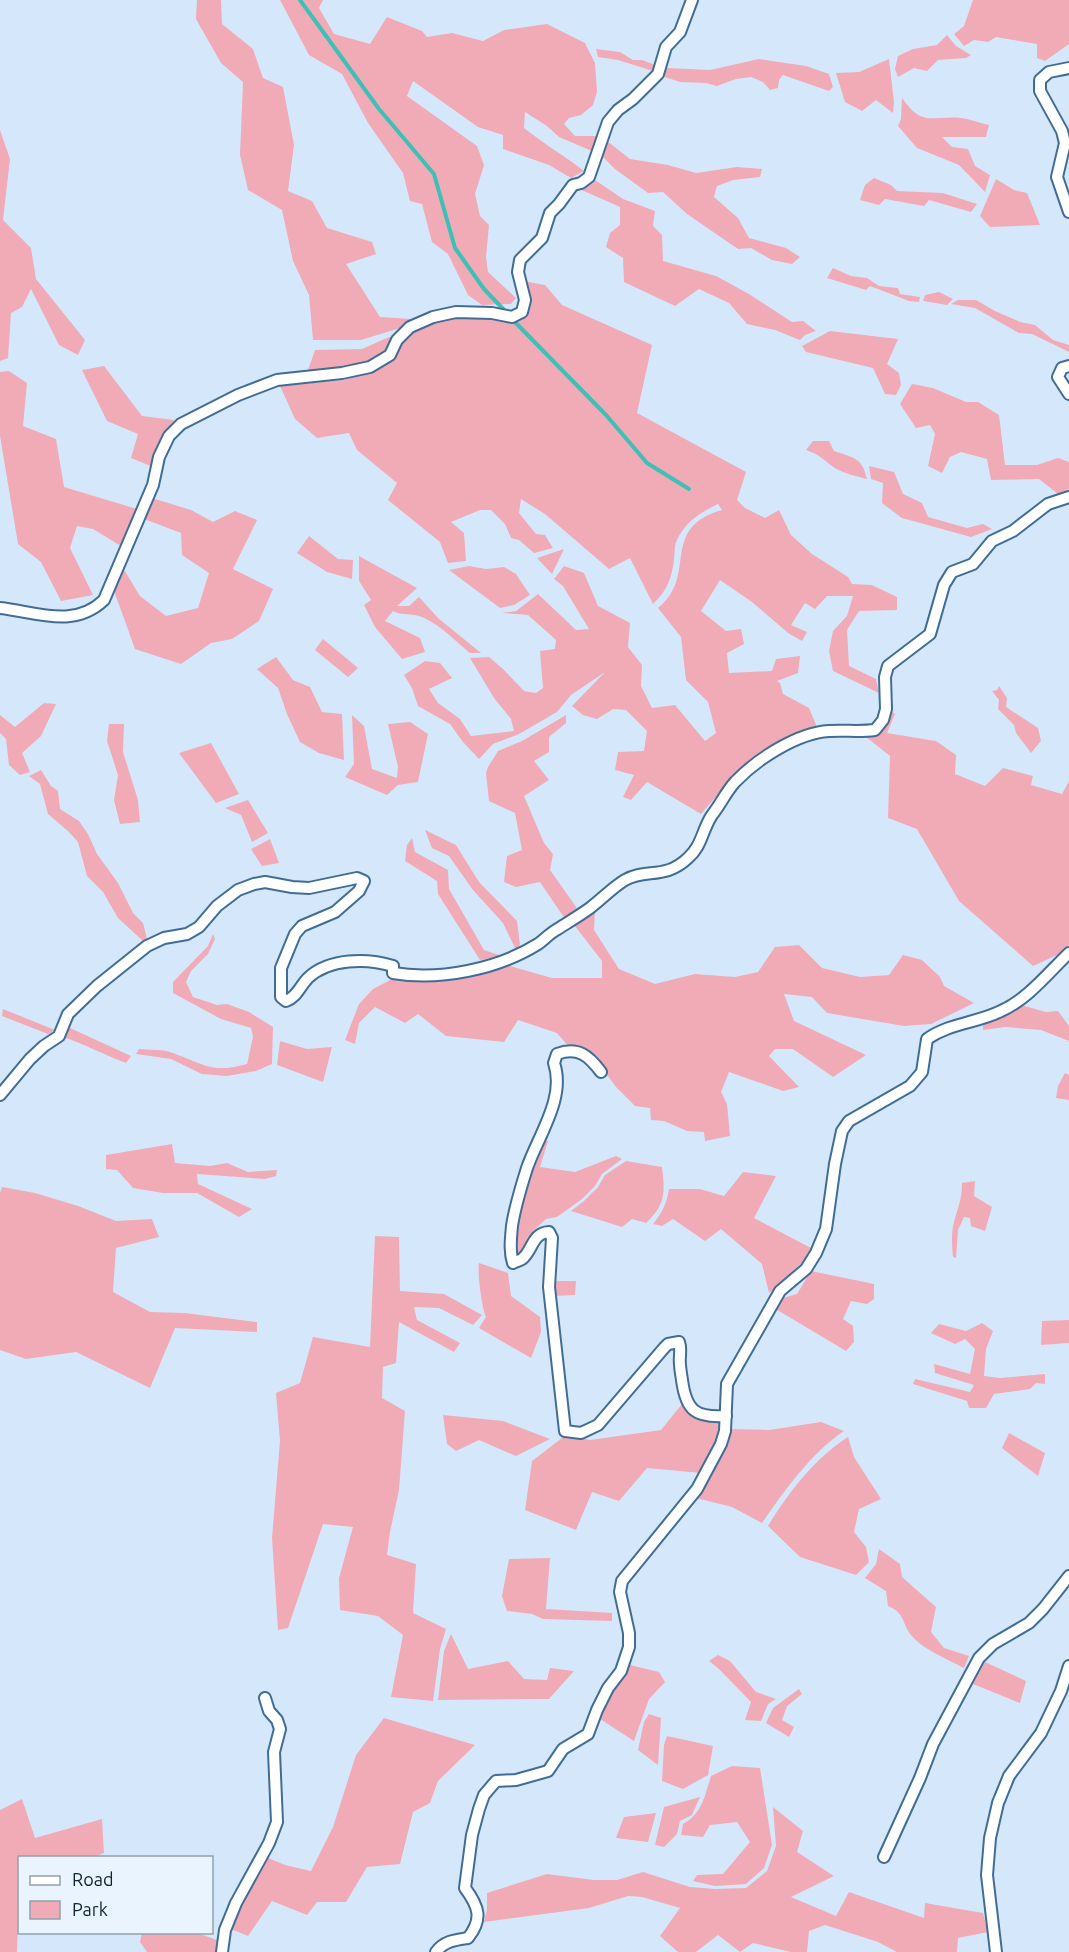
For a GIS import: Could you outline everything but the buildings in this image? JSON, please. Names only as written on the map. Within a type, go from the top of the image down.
[{"type":"street","points":[[0,608],[45,617],[64,617],[94,609],[104,600],[153,485],[159,457],[169,436],[181,424],[277,380],[342,373],[370,367],[390,356],[397,340],[410,327],[433,317],[456,312],[492,313],[512,317],[522,312],[525,300],[518,272],[520,260],[542,238],[550,213],[573,186],[589,177],[608,122],[658,74],[666,47],[680,32],[692,0]]},
{"type":"street","points":[[1069,68],[1049,72],[1040,80],[1040,91],[1062,131],[1065,143],[1057,177],[1069,212]]},
{"type":"street","points":[[1069,366],[1062,368],[1058,377],[1069,394]]},
{"type":"street","points":[[0,1095],[37,1053],[59,1036],[68,1014],[98,986],[147,946],[164,938],[187,934],[199,927],[227,898],[238,890],[254,884],[265,882],[309,888],[357,878],[364,881],[360,891],[334,912],[302,926],[295,934],[281,968],[281,997],[286,1001],[293,998],[310,976],[335,964],[382,963],[393,966],[393,974],[426,975],[481,968],[538,944],[596,904],[624,880],[635,875],[668,871],[686,861],[697,850],[706,824],[734,783],[757,762],[782,747],[809,736],[828,731],[875,730],[883,720],[886,709],[885,677],[888,666],[930,634],[944,585],[952,572],[973,564],[992,541],[1013,531],[1048,504],[1069,497]]},
{"type":"street","points":[[436,1952],[441,1945],[453,1940],[468,1938],[477,1927],[478,1914],[473,1899],[465,1888],[472,1835],[484,1795],[496,1781],[516,1780],[548,1771],[563,1749],[588,1734],[608,1688],[621,1671],[628,1647],[629,1633],[620,1592],[622,1581],[697,1489],[721,1444],[726,1416],[727,1384],[780,1291],[806,1269],[816,1253],[826,1229],[842,1131],[849,1120],[910,1086],[922,1072],[927,1039],[940,1030],[999,1012],[1018,1002],[1069,954]]},
{"type":"street","points":[[601,1072],[587,1055],[566,1051],[557,1054],[554,1063],[557,1080],[552,1105],[528,1167],[514,1212],[510,1256],[513,1263],[523,1258],[535,1239],[542,1233],[549,1232],[552,1238],[549,1287],[565,1431],[581,1433],[598,1425],[664,1348],[674,1342],[679,1342],[681,1347],[681,1377],[688,1406],[697,1413],[714,1417],[726,1416]]},
{"type":"street","points":[[884,1857],[933,1744],[979,1658],[993,1644],[1029,1623],[1069,1576]]},
{"type":"street","points":[[996,1952],[987,1875],[990,1838],[995,1815],[1009,1776],[1041,1733],[1061,1691],[1069,1666]]},
{"type":"street","points":[[222,1952],[225,1930],[236,1903],[269,1843],[277,1822],[274,1752],[280,1729],[277,1720],[269,1711],[265,1698]]},
{"type":"green space","points":[[197,0],[221,0],[222,24],[253,49],[263,78],[283,87],[294,145],[288,191],[312,201],[327,228],[372,242],[376,254],[346,264],[380,317],[411,319],[407,326],[361,340],[313,340],[309,295],[293,261],[282,210],[248,190],[240,155],[243,82],[221,63],[196,19]]},
{"type":"green space","points":[[280,0],[323,0],[319,8],[334,34],[370,44],[387,17],[422,31],[427,37],[452,33],[483,41],[504,30],[547,24],[585,43],[595,63],[597,92],[593,105],[581,115],[569,118],[564,124],[575,136],[599,136],[594,152],[559,137],[525,112],[524,128],[584,171],[571,178],[549,165],[503,149],[503,135],[478,127],[413,81],[407,96],[477,146],[484,165],[475,194],[480,216],[489,225],[486,257],[488,272],[516,298],[511,304],[482,305],[468,295],[448,254],[432,242],[422,204],[410,201],[403,173],[368,123],[342,74],[309,55]]},
{"type":"green space","points":[[973,0],[1069,0],[1069,44],[1045,61],[1037,58],[1037,44],[996,37],[988,42],[974,40],[964,46],[954,34],[964,26]]},
{"type":"green space","points":[[947,35],[956,46],[971,55],[966,58],[938,60],[927,71],[914,68],[898,77],[895,69],[898,56],[913,49],[937,45]]},
{"type":"green space","points":[[596,49],[620,52],[633,60],[642,60],[658,66],[653,71],[618,60],[598,57]]},
{"type":"green space","points":[[759,59],[806,66],[829,74],[833,87],[829,91],[783,75],[779,80],[778,88],[770,90],[763,82],[751,77],[736,79],[717,86],[706,83],[680,82],[662,76],[667,68],[710,70]]},
{"type":"green space","points":[[889,59],[894,102],[893,113],[876,100],[862,111],[845,102],[836,73],[859,72]]},
{"type":"green space","points":[[902,98],[922,117],[961,118],[989,125],[986,137],[942,137],[952,147],[968,149],[975,166],[990,175],[985,192],[959,165],[917,148],[898,126],[901,119]]},
{"type":"green space","points":[[0,130],[10,159],[3,220],[31,248],[36,279],[85,340],[78,355],[59,345],[31,289],[22,307],[11,313],[8,358],[0,361]]},
{"type":"green space","points":[[607,141],[630,159],[668,165],[696,173],[737,167],[762,169],[760,177],[733,180],[717,186],[714,197],[738,218],[749,238],[786,248],[800,257],[792,264],[772,260],[751,248],[738,249],[687,214],[663,192],[648,193],[615,169],[602,156]]},
{"type":"green space","points":[[592,178],[623,199],[655,211],[653,226],[662,235],[663,261],[716,276],[792,322],[803,321],[816,331],[805,335],[800,340],[775,330],[747,324],[729,303],[699,289],[675,306],[624,282],[623,258],[606,247],[610,233],[620,225],[620,207],[577,188]]},
{"type":"green space","points":[[874,178],[891,185],[897,191],[943,193],[977,204],[971,212],[929,200],[924,206],[885,199],[879,205],[860,200],[865,185]]},
{"type":"green space","points":[[996,179],[1014,190],[1027,193],[1040,225],[990,227],[980,216]]},
{"type":"green space","points":[[833,268],[851,276],[867,278],[879,286],[898,288],[900,294],[920,297],[919,302],[909,301],[870,286],[866,290],[827,278]]},
{"type":"green space","points":[[523,281],[545,285],[562,305],[652,345],[637,413],[746,472],[737,500],[745,508],[765,518],[779,510],[791,535],[812,554],[848,577],[852,584],[872,585],[897,597],[897,610],[859,611],[847,630],[849,666],[876,679],[879,693],[833,671],[829,651],[833,631],[847,616],[853,596],[827,596],[815,609],[805,603],[791,625],[807,632],[802,641],[788,633],[752,602],[720,580],[701,611],[726,631],[741,629],[744,644],[727,653],[729,673],[772,671],[776,659],[800,656],[798,673],[777,681],[780,683],[783,694],[809,708],[817,727],[784,741],[743,765],[701,814],[647,782],[631,800],[623,797],[634,775],[615,770],[618,752],[644,751],[647,731],[626,710],[613,709],[597,719],[583,715],[572,706],[605,672],[571,695],[557,712],[519,734],[493,744],[479,759],[450,724],[418,706],[412,688],[404,675],[425,661],[440,663],[452,678],[429,689],[438,703],[460,719],[471,736],[514,731],[511,719],[494,698],[470,658],[489,657],[524,691],[536,693],[543,688],[540,651],[555,649],[556,640],[528,615],[502,613],[516,611],[538,594],[576,630],[589,629],[563,586],[554,579],[564,566],[584,573],[598,606],[630,623],[628,647],[642,665],[641,686],[652,708],[675,705],[705,741],[716,733],[708,702],[686,680],[681,637],[658,608],[670,595],[676,582],[684,540],[691,528],[703,518],[722,510],[718,504],[694,518],[680,534],[675,545],[668,584],[653,604],[630,558],[609,569],[545,514],[521,499],[519,513],[536,534],[545,535],[553,548],[534,553],[519,540],[511,538],[505,524],[491,510],[480,510],[451,522],[464,533],[466,561],[448,563],[440,542],[388,500],[397,483],[357,450],[349,433],[317,438],[295,419],[280,386],[344,380],[372,371],[395,359],[401,344],[415,331],[437,321],[456,317],[517,322],[526,313],[529,303]]},
{"type":"green space","points":[[939,292],[953,299],[947,305],[923,301],[925,295]]},
{"type":"green space","points":[[958,300],[976,300],[1020,322],[1035,325],[1053,340],[1069,345],[1069,352],[1032,334],[1019,333],[975,308],[951,304]]},
{"type":"green space","points":[[830,331],[898,339],[887,364],[899,373],[901,385],[896,395],[885,394],[873,368],[806,352],[802,346]]},
{"type":"green space","points":[[393,337],[387,354],[369,365],[307,373],[315,350],[362,349]]},
{"type":"green space","points":[[104,366],[142,416],[174,420],[167,431],[153,467],[131,458],[138,434],[107,421],[82,370]]},
{"type":"green space","points":[[9,371],[27,383],[23,426],[56,439],[64,487],[137,509],[121,546],[93,529],[77,526],[70,548],[93,595],[61,601],[41,562],[18,544],[0,436],[0,372]]},
{"type":"green space","points":[[912,384],[933,388],[966,402],[978,402],[999,415],[1005,465],[1037,465],[1058,458],[1069,462],[1069,489],[1058,494],[1039,479],[991,480],[987,459],[961,452],[950,457],[942,473],[928,466],[935,434],[930,425],[916,428],[900,404]]},
{"type":"green space","points":[[813,441],[829,441],[834,451],[856,459],[863,466],[867,479],[839,470],[806,450]]},
{"type":"green space","points":[[869,466],[894,472],[903,494],[922,503],[928,517],[967,528],[983,524],[992,529],[971,537],[902,518],[882,503],[883,483],[871,479]]},
{"type":"green space","points":[[152,498],[191,510],[213,522],[235,511],[257,520],[233,569],[273,589],[259,621],[232,639],[211,643],[181,664],[135,649],[113,588],[123,568],[140,596],[166,616],[198,608],[209,573],[182,555],[181,533],[144,519]]},
{"type":"green space","points":[[309,536],[338,559],[353,560],[352,579],[327,572],[297,553]]},
{"type":"green space","points":[[564,549],[552,574],[537,558]]},
{"type":"green space","points":[[359,556],[417,588],[397,606],[409,606],[419,597],[438,618],[481,653],[470,653],[422,617],[393,611],[385,621],[420,638],[425,652],[402,659],[375,627],[364,605],[371,600],[359,581]]},
{"type":"green space","points":[[469,566],[486,569],[504,567],[516,574],[530,595],[514,605],[500,608],[449,570]]},
{"type":"green space","points":[[323,639],[358,668],[348,677],[315,650]]},
{"type":"green space","points":[[276,657],[293,680],[310,687],[322,712],[342,714],[344,760],[319,753],[300,742],[278,688],[257,669]]},
{"type":"green space","points":[[999,686],[1007,698],[1006,707],[1038,728],[1041,741],[1031,753],[1016,733],[1014,725],[998,709],[999,700],[992,691],[997,690]]},
{"type":"green space","points":[[44,703],[56,704],[41,736],[22,753],[30,772],[20,775],[9,765],[6,739],[0,733],[0,715],[15,727]]},
{"type":"green space","points":[[890,710],[895,714],[887,733],[936,741],[956,755],[955,774],[985,786],[1003,768],[1033,776],[1031,785],[1062,794],[1069,781],[1069,945],[1057,955],[1033,966],[959,901],[917,829],[888,818],[890,756],[866,737],[878,733]]},
{"type":"green space","points":[[352,715],[364,726],[372,769],[397,778],[398,767],[388,724],[410,722],[428,734],[418,782],[398,785],[387,795],[345,777],[354,764]]},
{"type":"green space","points":[[566,715],[566,723],[549,737],[549,752],[534,761],[549,780],[524,796],[544,843],[553,854],[550,870],[579,911],[565,919],[540,882],[516,887],[504,882],[507,856],[522,850],[515,813],[489,801],[486,773],[498,751],[522,741]]},
{"type":"green space","points":[[109,724],[124,724],[123,752],[138,800],[140,822],[120,824],[114,800],[118,775],[107,741]]},
{"type":"green space","points":[[211,743],[239,794],[216,803],[179,753]]},
{"type":"green space","points":[[41,770],[51,786],[58,791],[60,809],[79,821],[88,834],[97,854],[118,883],[133,913],[143,923],[147,939],[143,941],[118,918],[103,892],[87,876],[78,842],[48,814],[40,784],[29,776]]},
{"type":"green space","points":[[248,800],[268,833],[252,842],[241,815],[225,808]]},
{"type":"green space","points":[[425,830],[456,845],[479,882],[517,921],[520,945],[516,950],[503,923],[473,890],[449,856],[432,848]]},
{"type":"green space","points":[[412,838],[415,852],[448,870],[449,889],[484,950],[502,956],[480,960],[438,894],[437,881],[405,861],[407,845]]},
{"type":"green space","points":[[270,839],[279,863],[262,866],[251,849]]},
{"type":"green space","points":[[595,911],[594,930],[619,969],[655,984],[695,974],[735,977],[758,972],[775,947],[799,945],[822,968],[860,977],[889,975],[903,955],[922,960],[940,977],[944,986],[974,1003],[931,1024],[904,1026],[827,1013],[812,997],[784,994],[794,1021],[866,1055],[833,1077],[793,1049],[775,1049],[769,1056],[799,1087],[783,1091],[729,1072],[721,1092],[727,1104],[730,1136],[705,1141],[704,1132],[687,1131],[664,1121],[651,1120],[650,1108],[635,1106],[616,1087],[592,1054],[569,1047],[557,1033],[518,1020],[504,1042],[446,1036],[418,1014],[405,1023],[375,1007],[359,1023],[355,1044],[345,1040],[359,1004],[373,989],[394,978],[469,977],[510,966],[552,978],[602,978],[602,961],[575,926]]},
{"type":"green space","points":[[213,934],[215,939],[208,954],[191,971],[186,982],[193,997],[217,1005],[227,1004],[249,1012],[273,1027],[272,1064],[256,1071],[227,1076],[202,1074],[171,1059],[136,1054],[139,1049],[165,1051],[216,1068],[247,1064],[253,1037],[251,1028],[221,1019],[173,993],[173,982],[208,946]]},
{"type":"green space","points":[[1021,1005],[1046,1012],[1058,1011],[1069,1026],[1069,1041],[1041,1030],[1005,1027],[983,1030],[983,1023],[1002,1017]]},
{"type":"green space","points":[[3,1009],[55,1030],[48,1034],[2,1016]]},
{"type":"green space","points":[[70,1028],[131,1056],[126,1063],[63,1037]]},
{"type":"green space","points":[[280,1041],[307,1049],[332,1047],[323,1082],[277,1065]]},
{"type":"green space","points":[[1065,1073],[1069,1075],[1069,1100],[1056,1098],[1058,1086]]},
{"type":"green space","points":[[542,1139],[548,1141],[540,1167],[575,1172],[616,1156],[622,1159],[602,1174],[595,1186],[582,1199],[557,1217],[546,1219],[534,1230],[527,1239],[523,1252],[516,1257],[514,1251],[518,1213]]},
{"type":"green space","points":[[172,1144],[175,1163],[210,1166],[227,1163],[248,1172],[277,1170],[276,1176],[265,1179],[197,1174],[198,1184],[252,1209],[239,1217],[197,1193],[163,1193],[133,1188],[117,1170],[106,1169],[106,1155]]},
{"type":"green space","points":[[626,1161],[662,1167],[663,1198],[653,1216],[646,1223],[632,1219],[622,1227],[571,1211],[598,1187],[605,1175]]},
{"type":"green space","points":[[743,1172],[776,1176],[754,1218],[811,1248],[806,1259],[769,1293],[762,1264],[721,1229],[705,1241],[673,1219],[662,1226],[653,1224],[664,1208],[669,1189],[700,1189],[724,1196]]},
{"type":"green space","points":[[975,1181],[974,1196],[992,1207],[985,1231],[971,1226],[970,1218],[964,1217],[958,1230],[956,1258],[953,1257],[952,1231],[961,1198],[962,1183]]},
{"type":"green space","points":[[2,1187],[35,1193],[116,1221],[152,1219],[159,1237],[116,1248],[113,1292],[150,1312],[185,1313],[257,1322],[257,1332],[175,1328],[150,1388],[76,1352],[26,1359],[0,1350],[0,1193]]},
{"type":"green space","points":[[375,1236],[399,1237],[400,1291],[444,1294],[482,1315],[473,1325],[439,1308],[414,1307],[417,1320],[460,1343],[454,1352],[399,1322],[396,1363],[383,1367],[382,1398],[405,1411],[399,1490],[387,1555],[416,1564],[413,1613],[446,1629],[440,1649],[433,1701],[391,1697],[403,1635],[378,1616],[340,1610],[339,1578],[353,1527],[323,1524],[288,1628],[278,1630],[272,1538],[280,1441],[276,1393],[300,1383],[313,1337],[370,1347]]},
{"type":"green space","points":[[479,1263],[508,1273],[511,1296],[540,1317],[541,1332],[531,1358],[479,1328],[486,1317],[480,1290]]},
{"type":"green space","points":[[811,1271],[874,1284],[874,1299],[867,1304],[851,1301],[843,1319],[853,1326],[854,1342],[846,1351],[774,1308],[783,1298],[797,1294]]},
{"type":"green space","points":[[553,1281],[576,1281],[575,1295],[553,1296]]},
{"type":"green space","points":[[1069,1320],[1069,1343],[1041,1345],[1042,1321]]},
{"type":"green space","points":[[982,1323],[993,1331],[986,1349],[984,1376],[1000,1378],[1045,1374],[1045,1384],[1036,1383],[1030,1389],[994,1394],[986,1408],[969,1408],[967,1401],[913,1384],[915,1379],[970,1392],[974,1385],[935,1373],[934,1364],[970,1374],[975,1349],[965,1339],[955,1344],[931,1333],[939,1324],[966,1331]]},
{"type":"green space","points":[[682,1404],[695,1415],[721,1422],[721,1434],[701,1473],[647,1468],[619,1501],[592,1492],[576,1530],[525,1510],[532,1461],[566,1435],[590,1440],[661,1430]]},
{"type":"green space","points":[[443,1415],[503,1421],[550,1439],[516,1456],[479,1440],[456,1451],[447,1444]]},
{"type":"green space","points":[[821,1422],[844,1431],[810,1461],[789,1485],[762,1523],[732,1507],[696,1498],[730,1429],[769,1430]]},
{"type":"green space","points":[[1009,1433],[1045,1453],[1038,1476],[1002,1448]]},
{"type":"green space","points":[[848,1437],[854,1457],[881,1499],[859,1509],[854,1532],[866,1547],[869,1562],[856,1575],[800,1557],[768,1526],[784,1501],[814,1465]]},
{"type":"green space","points":[[879,1549],[900,1564],[902,1577],[936,1607],[931,1632],[944,1648],[969,1656],[964,1668],[936,1654],[916,1640],[901,1615],[888,1606],[886,1591],[865,1578],[876,1564]]},
{"type":"green space","points":[[550,1558],[546,1609],[612,1613],[612,1621],[543,1619],[532,1614],[507,1611],[502,1596],[509,1559]]},
{"type":"green space","points":[[451,1634],[468,1669],[508,1661],[524,1679],[547,1680],[550,1668],[574,1671],[549,1699],[438,1700],[444,1651]]},
{"type":"green space","points":[[718,1655],[730,1661],[756,1692],[776,1699],[768,1704],[761,1721],[745,1720],[751,1702],[709,1661]]},
{"type":"green space","points":[[985,1662],[1026,1681],[1020,1703],[973,1684]]},
{"type":"green space","points":[[626,1664],[659,1672],[665,1682],[649,1699],[634,1741],[597,1717]]},
{"type":"green space","points":[[799,1689],[802,1694],[787,1706],[782,1720],[794,1727],[789,1737],[766,1723],[773,1708]]},
{"type":"green space","points":[[649,1714],[661,1718],[658,1765],[638,1750],[644,1722]]},
{"type":"green space","points":[[384,1718],[475,1745],[438,1781],[430,1803],[413,1812],[400,1864],[367,1867],[346,1902],[317,1902],[307,1915],[272,1901],[248,1936],[231,1929],[239,1905],[266,1857],[285,1865],[311,1871],[333,1827],[356,1755]]},
{"type":"green space","points":[[667,1736],[713,1746],[708,1775],[683,1789],[662,1781],[664,1745]]},
{"type":"green space","points":[[732,1766],[760,1768],[772,1845],[764,1868],[746,1884],[715,1886],[693,1881],[697,1875],[723,1874],[750,1842],[737,1822],[710,1825],[703,1837],[681,1835],[683,1824],[699,1809],[711,1776]]},
{"type":"green space","points":[[700,1797],[692,1815],[680,1821],[677,1834],[664,1847],[655,1845],[664,1807]]},
{"type":"green space","points":[[22,1799],[35,1838],[102,1819],[104,1853],[96,1856],[18,1856],[17,1952],[0,1952],[0,1810]]},
{"type":"green space","points":[[773,1807],[803,1831],[797,1852],[834,1876],[791,1897],[836,1916],[849,1892],[924,1918],[925,1903],[983,1913],[988,1932],[958,1938],[957,1952],[897,1952],[878,1942],[825,1925],[809,1931],[807,1952],[791,1952],[753,1943],[740,1952],[718,1935],[696,1952],[678,1952],[660,1936],[680,1908],[642,1897],[628,1896],[589,1908],[484,1922],[487,1893],[547,1874],[594,1880],[617,1880],[643,1872],[690,1887],[746,1888],[767,1871],[776,1846]]},
{"type":"green space","points":[[656,1813],[648,1842],[616,1838],[624,1817]]},
{"type":"green space","points":[[142,1934],[200,1934],[220,1941],[218,1952],[147,1952],[140,1942]]},
{"type":"waterway","points":[[300,0],[379,109],[434,174],[455,248],[484,289],[506,312]]},
{"type":"waterway","points":[[511,318],[606,415],[647,463],[689,489]]}]
